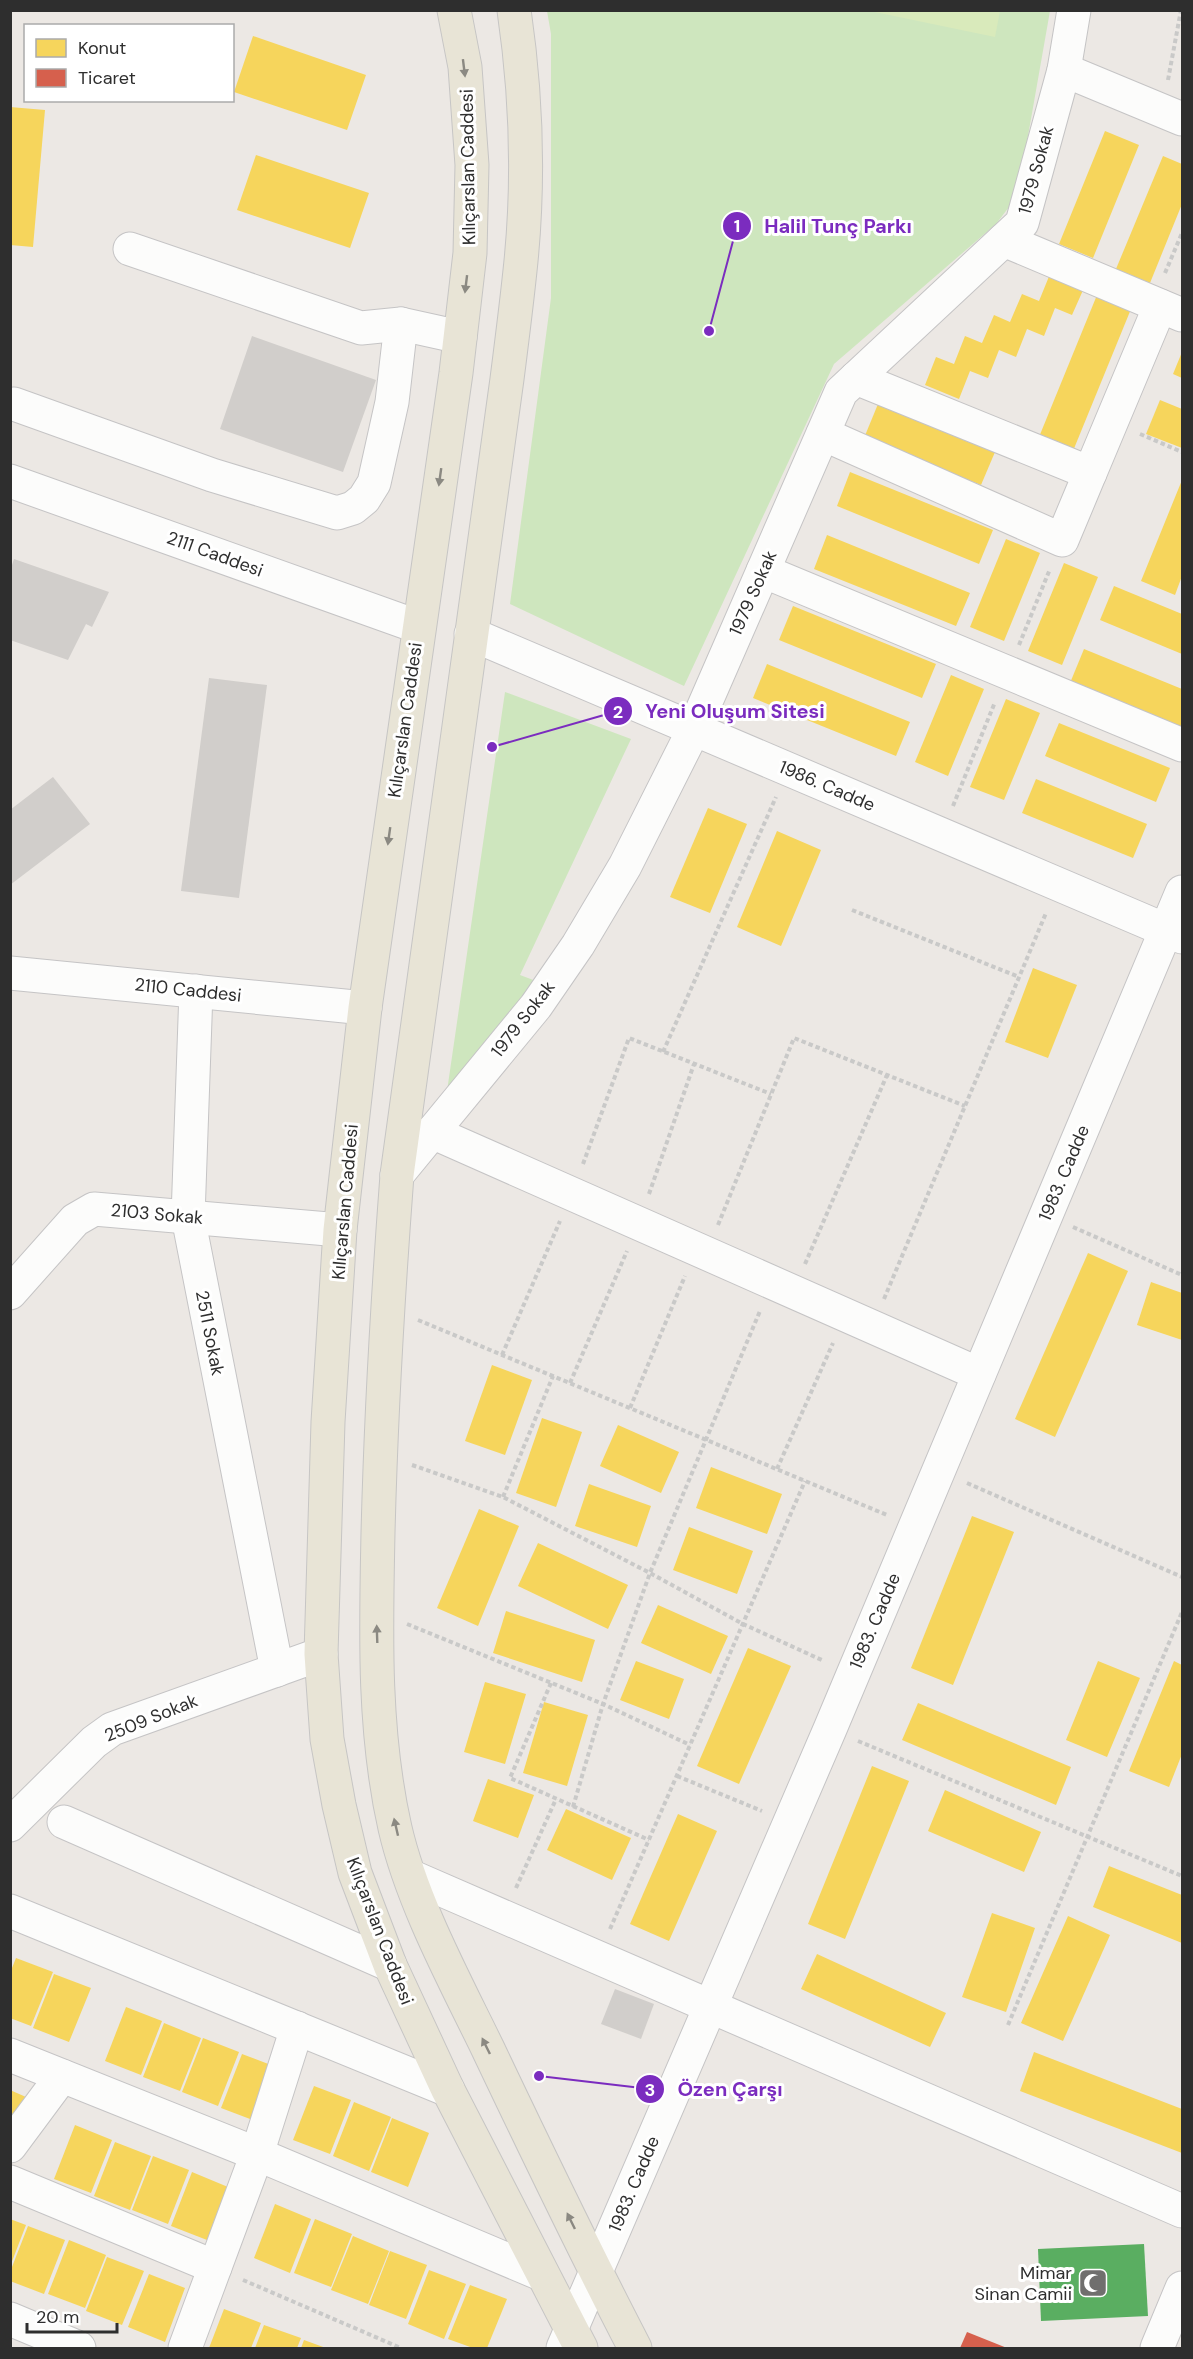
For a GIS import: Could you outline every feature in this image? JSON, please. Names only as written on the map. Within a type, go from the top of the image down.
[{"type":"main road","name":"Kılıçarslan Caddesi","points":[[454,10],[465,67],[472,165],[470,253],[365,1008],[340,1230],[328,1422],[321,1654],[327,1738],[339,1805],[355,1873],[390,1965],[448,2090],[541,2274],[572,2343]]},
{"type":"main road","points":[[514,10],[520,49],[525,159],[521,259],[507,379],[397,1175],[387,1307],[380,1454],[376,1611],[380,1720],[386,1780],[396,1831],[410,1876],[440,1949],[635,2349]]},
{"type":"main road","points":[[419,627],[471,634]]},
{"type":"street","name":"1979 Sokak","points":[[397,1175],[536,1006],[578,945],[625,866],[694,729],[841,392],[1018,227],[1024,218],[1064,70],[1074,10]]},
{"type":"street","points":[[1064,70],[1173,115]]},
{"type":"street","points":[[823,434],[1062,540],[1111,423],[1165,308],[1004,240]]},
{"type":"street","points":[[130,249],[361,328],[400,324],[460,337]]},
{"type":"street","points":[[15,404],[212,475],[337,513],[353,508],[364,499],[374,483],[392,402],[400,324]]},
{"type":"street","points":[[856,378],[1090,473]]},
{"type":"street","name":"2111 Caddesi","points":[[14,491],[419,627]]},
{"type":"street","points":[[763,571],[1182,745]]},
{"type":"street","name":"1986. Cadde","points":[[471,634],[1174,934]]},
{"type":"street","name":"1983. Cadde","points":[[572,2343],[596,2273],[830,1730],[1046,1216],[1174,934],[1182,892]]},
{"type":"street","name":"2110 Caddesi","points":[[10,973],[365,1008]]},
{"type":"street","name":"2511 Sokak","points":[[196,991],[188,1217],[277,1670]]},
{"type":"street","points":[[432,1132],[980,1374]]},
{"type":"street","name":"2103 Sokak","points":[[10,1293],[75,1220],[94,1209],[340,1230]]},
{"type":"street","name":"2509 Sokak","points":[[10,1826],[103,1735],[112,1730],[321,1654]]},
{"type":"street","points":[[64,1822],[390,1965]]},
{"type":"street","points":[[410,1876],[1182,2211]]},
{"type":"street","points":[[10,1911],[448,2090]]},
{"type":"street","points":[[185,2349],[257,2154],[297,2028]]},
{"type":"street","points":[[10,2055],[257,2154],[541,2274]]},
{"type":"street","points":[[10,2146],[62,2076]]},
{"type":"street","points":[[10,2182],[215,2267]]},
{"type":"street","points":[[1157,2349],[1182,2288]]},
{"type":"street","points":[[10,2319],[80,2349]]},
{"type":"path","points":[[1173,115],[1181,10]]},
{"type":"path","points":[[1165,308],[1182,233]]},
{"type":"path","points":[[1111,423],[1182,452]]},
{"type":"path","points":[[663,1052],[788,770]]},
{"type":"path","points":[[777,1469],[859,1321],[965,1106],[1058,884]]},
{"type":"path","points":[[852,910],[1019,977]]},
{"type":"path","points":[[502,1355],[572,1194],[629,1038],[771,1094]]},
{"type":"path","points":[[630,1408],[794,1038],[965,1106]]},
{"type":"path","points":[[573,1806],[603,1704],[650,1573],[706,1440],[887,1075]]},
{"type":"path","points":[[1046,1216],[1182,1275]]},
{"type":"path","points":[[387,1307],[915,1527]]},
{"type":"path","points":[[503,1497],[553,1376]]},
{"type":"path","points":[[380,1454],[503,1497],[743,1624],[853,1674]]},
{"type":"path","points":[[939,1470],[1182,1577]]},
{"type":"path","points":[[598,1957],[805,1481]]},
{"type":"path","points":[[376,1611],[603,1704],[690,1745]]},
{"type":"path","points":[[1008,2025],[1182,1612]]},
{"type":"path","points":[[551,1683],[510,1778],[649,1840]]},
{"type":"path","points":[[830,1730],[1182,1876]]},
{"type":"path","points":[[677,1776],[790,1822]]},
{"type":"path","points":[[504,1917],[556,1799]]},
{"type":"path","points":[[215,2267],[401,2349]]},
{"type":"green space","points":[[547,11],[1050,11],[1019,187],[1009,207],[996,224],[834,364],[684,686],[510,604],[551,298],[551,34]]},
{"type":"green space","points":[[870,11],[1000,11],[995,37]]},
{"type":"green space","points":[[505,692],[631,739],[520,975],[536,981],[446,1098]]},
{"type":"building: Konut","points":[[253,36],[366,75],[347,130],[234,92]]},
{"type":"building: Konut","points":[[10,107],[45,110],[33,247],[10,245]]},
{"type":"building: Konut","points":[[1105,131],[1139,145],[1093,258],[1059,244]]},
{"type":"building: Konut","points":[[256,155],[369,193],[350,248],[237,210]]},
{"type":"building: Konut","points":[[1163,156],[1182,164],[1182,204],[1150,283],[1116,269]]},
{"type":"building: Konut","points":[[1050,274],[1084,288],[1072,315],[1055,308],[1044,336],[1027,329],[1016,357],[999,350],[988,378],[970,371],[959,399],[925,385],[936,357],[954,364],[965,336],[982,343],[994,315],[1010,322],[1022,294],[1039,301]]},
{"type":"building: Konut","points":[[1097,295],[1131,309],[1073,451],[1039,437]]},
{"type":"building: Konut","points":[[1182,352],[1182,378],[1173,374]]},
{"type":"building: Konut","points":[[1160,400],[1182,409],[1182,448],[1146,434]]},
{"type":"building: Konut","points":[[878,404],[995,452],[981,485],[864,438]]},
{"type":"building: Konut","points":[[850,472],[993,530],[979,564],[837,506]]},
{"type":"building: Konut","points":[[1182,480],[1182,576],[1175,595],[1141,581]]},
{"type":"building: Konut","points":[[827,535],[970,593],[956,626],[814,569]]},
{"type":"building: Konut","points":[[1006,539],[1040,553],[1004,641],[970,627]]},
{"type":"building: Konut","points":[[1064,563],[1098,577],[1062,665],[1028,651]]},
{"type":"building: Konut","points":[[1114,586],[1182,614],[1182,654],[1100,620]]},
{"type":"building: Konut","points":[[793,606],[936,664],[922,698],[779,640]]},
{"type":"building: Konut","points":[[1084,649],[1182,689],[1181,728],[1070,683]]},
{"type":"building: Konut","points":[[767,664],[910,722],[896,756],[753,698]]},
{"type":"building: Konut","points":[[951,675],[984,689],[948,776],[915,762]]},
{"type":"building: Konut","points":[[1006,699],[1040,713],[1004,800],[970,787]]},
{"type":"building: Konut","points":[[1059,723],[1170,768],[1156,802],[1045,756]]},
{"type":"building: Konut","points":[[1036,779],[1147,824],[1133,858],[1022,813]]},
{"type":"building: Konut","points":[[708,808],[747,824],[710,913],[670,897]]},
{"type":"building: Konut","points":[[777,831],[821,850],[781,946],[737,927]]},
{"type":"building: Konut","points":[[1033,968],[1077,985],[1048,1058],[1005,1042]]},
{"type":"building: Konut","points":[[1088,1253],[1128,1271],[1055,1437],[1015,1419]]},
{"type":"building: Konut","points":[[1151,1282],[1182,1293],[1182,1340],[1137,1325]]},
{"type":"building: Konut","points":[[492,1365],[532,1380],[505,1455],[465,1441]]},
{"type":"building: Konut","points":[[542,1418],[582,1432],[556,1507],[516,1493]]},
{"type":"building: Konut","points":[[618,1425],[679,1452],[661,1493],[600,1466]]},
{"type":"building: Konut","points":[[711,1467],[782,1494],[767,1534],[696,1508]]},
{"type":"building: Konut","points":[[589,1484],[651,1506],[637,1547],[575,1526]]},
{"type":"building: Konut","points":[[479,1509],[519,1526],[478,1626],[437,1608]]},
{"type":"building: Konut","points":[[972,1516],[1014,1532],[953,1685],[911,1668]]},
{"type":"building: Konut","points":[[689,1527],[753,1551],[737,1594],[673,1570]]},
{"type":"building: Konut","points":[[538,1543],[628,1585],[608,1629],[518,1586]]},
{"type":"building: Konut","points":[[658,1605],[728,1636],[711,1674],[641,1643]]},
{"type":"building: Konut","points":[[506,1611],[595,1640],[582,1682],[493,1653]]},
{"type":"building: Konut","points":[[748,1648],[791,1666],[739,1784],[697,1766]]},
{"type":"building: Konut","points":[[636,1661],[684,1679],[669,1719],[620,1700]]},
{"type":"building: Konut","points":[[1098,1661],[1140,1678],[1107,1757],[1066,1740]]},
{"type":"building: Konut","points":[[1174,1661],[1182,1665],[1182,1754],[1169,1787],[1129,1771]]},
{"type":"building: Konut","points":[[485,1682],[526,1694],[505,1764],[464,1752]]},
{"type":"building: Konut","points":[[544,1702],[588,1715],[567,1786],[523,1773]]},
{"type":"building: Konut","points":[[918,1703],[1071,1767],[1056,1805],[902,1740]]},
{"type":"building: Konut","points":[[872,1766],[909,1781],[845,1939],[808,1924]]},
{"type":"building: Konut","points":[[488,1779],[534,1795],[518,1838],[473,1821]]},
{"type":"building: Konut","points":[[945,1790],[1041,1832],[1024,1872],[928,1831]]},
{"type":"building: Konut","points":[[566,1809],[631,1838],[612,1880],[547,1850]]},
{"type":"building: Konut","points":[[678,1814],[717,1831],[669,1941],[630,1924]]},
{"type":"building: Konut","points":[[1109,1866],[1182,1895],[1182,1943],[1093,1907]]},
{"type":"building: Konut","points":[[992,1913],[1035,1928],[1006,2012],[962,1997]]},
{"type":"building: Konut","points":[[1068,1916],[1110,1935],[1063,2041],[1021,2023]]},
{"type":"building: Konut","points":[[817,1954],[946,2013],[930,2047],[801,1989]]},
{"type":"building: Konut","points":[[16,1958],[53,1972],[31,2026],[10,2018],[10,1973]]},
{"type":"building: Konut","points":[[54,1974],[91,1988],[69,2042],[33,2028]]},
{"type":"building: Konut","points":[[126,2007],[162,2021],[141,2075],[105,2061]]},
{"type":"building: Konut","points":[[164,2023],[201,2038],[180,2091],[143,2077]]},
{"type":"building: Konut","points":[[203,2038],[239,2052],[218,2106],[182,2092]]},
{"type":"building: Konut","points":[[1034,2052],[1182,2109],[1182,2153],[1020,2091]]},
{"type":"building: Konut","points":[[242,2054],[279,2068],[258,2122],[221,2108]]},
{"type":"building: Konut","points":[[314,2086],[351,2100],[330,2154],[293,2140]]},
{"type":"building: Konut","points":[[10,2090],[26,2097],[10,2136]]},
{"type":"building: Konut","points":[[354,2102],[391,2117],[369,2171],[333,2156]]},
{"type":"building: Konut","points":[[392,2118],[429,2133],[408,2187],[371,2172]]},
{"type":"building: Konut","points":[[75,2125],[112,2140],[91,2193],[54,2179]]},
{"type":"building: Konut","points":[[115,2142],[151,2156],[130,2210],[94,2196]]},
{"type":"building: Konut","points":[[153,2156],[189,2170],[168,2224],[132,2210]]},
{"type":"building: Konut","points":[[192,2172],[228,2187],[207,2240],[171,2226]]},
{"type":"building: Konut","points":[[275,2204],[311,2219],[290,2273],[254,2258]]},
{"type":"building: Konut","points":[[10,2219],[26,2225],[11,2264],[10,2264]]},
{"type":"building: Konut","points":[[315,2219],[352,2234],[331,2287],[294,2273]]},
{"type":"building: Konut","points":[[28,2226],[65,2240],[44,2294],[10,2281],[10,2272]]},
{"type":"building: Konut","points":[[353,2236],[389,2251],[368,2304],[331,2290]]},
{"type":"building: Konut","points":[[69,2240],[106,2255],[85,2308],[48,2294]]},
{"type":"building: Konut","points":[[390,2251],[427,2265],[406,2319],[369,2305]]},
{"type":"building: Konut","points":[[107,2257],[144,2271],[122,2325],[86,2311]]},
{"type":"building: Konut","points":[[429,2270],[466,2284],[444,2339],[408,2324]]},
{"type":"building: Konut","points":[[149,2274],[185,2288],[165,2342],[128,2327]]},
{"type":"building: Konut","points":[[470,2285],[507,2299],[487,2348],[473,2348],[448,2339]]},
{"type":"building: Konut","points":[[224,2309],[261,2323],[251,2348],[209,2348]]},
{"type":"building: Konut","points":[[264,2325],[301,2338],[297,2348],[255,2348]]},
{"type":"building: Konut","points":[[304,2340],[326,2348],[301,2348]]},
{"type":"building: Ticaret","points":[[967,2332],[1007,2348],[960,2348]]},
{"type":"building: Kamu","name":"Mimar Sinan Camii","points":[[1144,2244],[1148,2316],[1041,2321],[1038,2249]]},
{"type":"building: Diğer","points":[[252,336],[376,380],[343,472],[220,429]]},
{"type":"building: Diğer","points":[[14,559],[109,592],[92,627],[86,624],[68,660],[10,640],[10,571]]},
{"type":"building: Diğer","points":[[209,678],[267,685],[239,898],[181,891]]},
{"type":"building: Diğer","points":[[53,777],[90,824],[10,885],[10,810]]},
{"type":"building: Diğer","points":[[615,1989],[654,2004],[641,2039],[601,2024]]},
{"type":"place","name":"Halil Tunç Parkı","points":[[709,331]]},
{"type":"place","name":"Yeni Oluşum Sitesi","points":[[492,747]]},
{"type":"place","name":"Özen Çarşı","points":[[539,2076]]},
{"type":"place","name":"Mimar Sinan Camii","points":[[1093,2283]]}]
